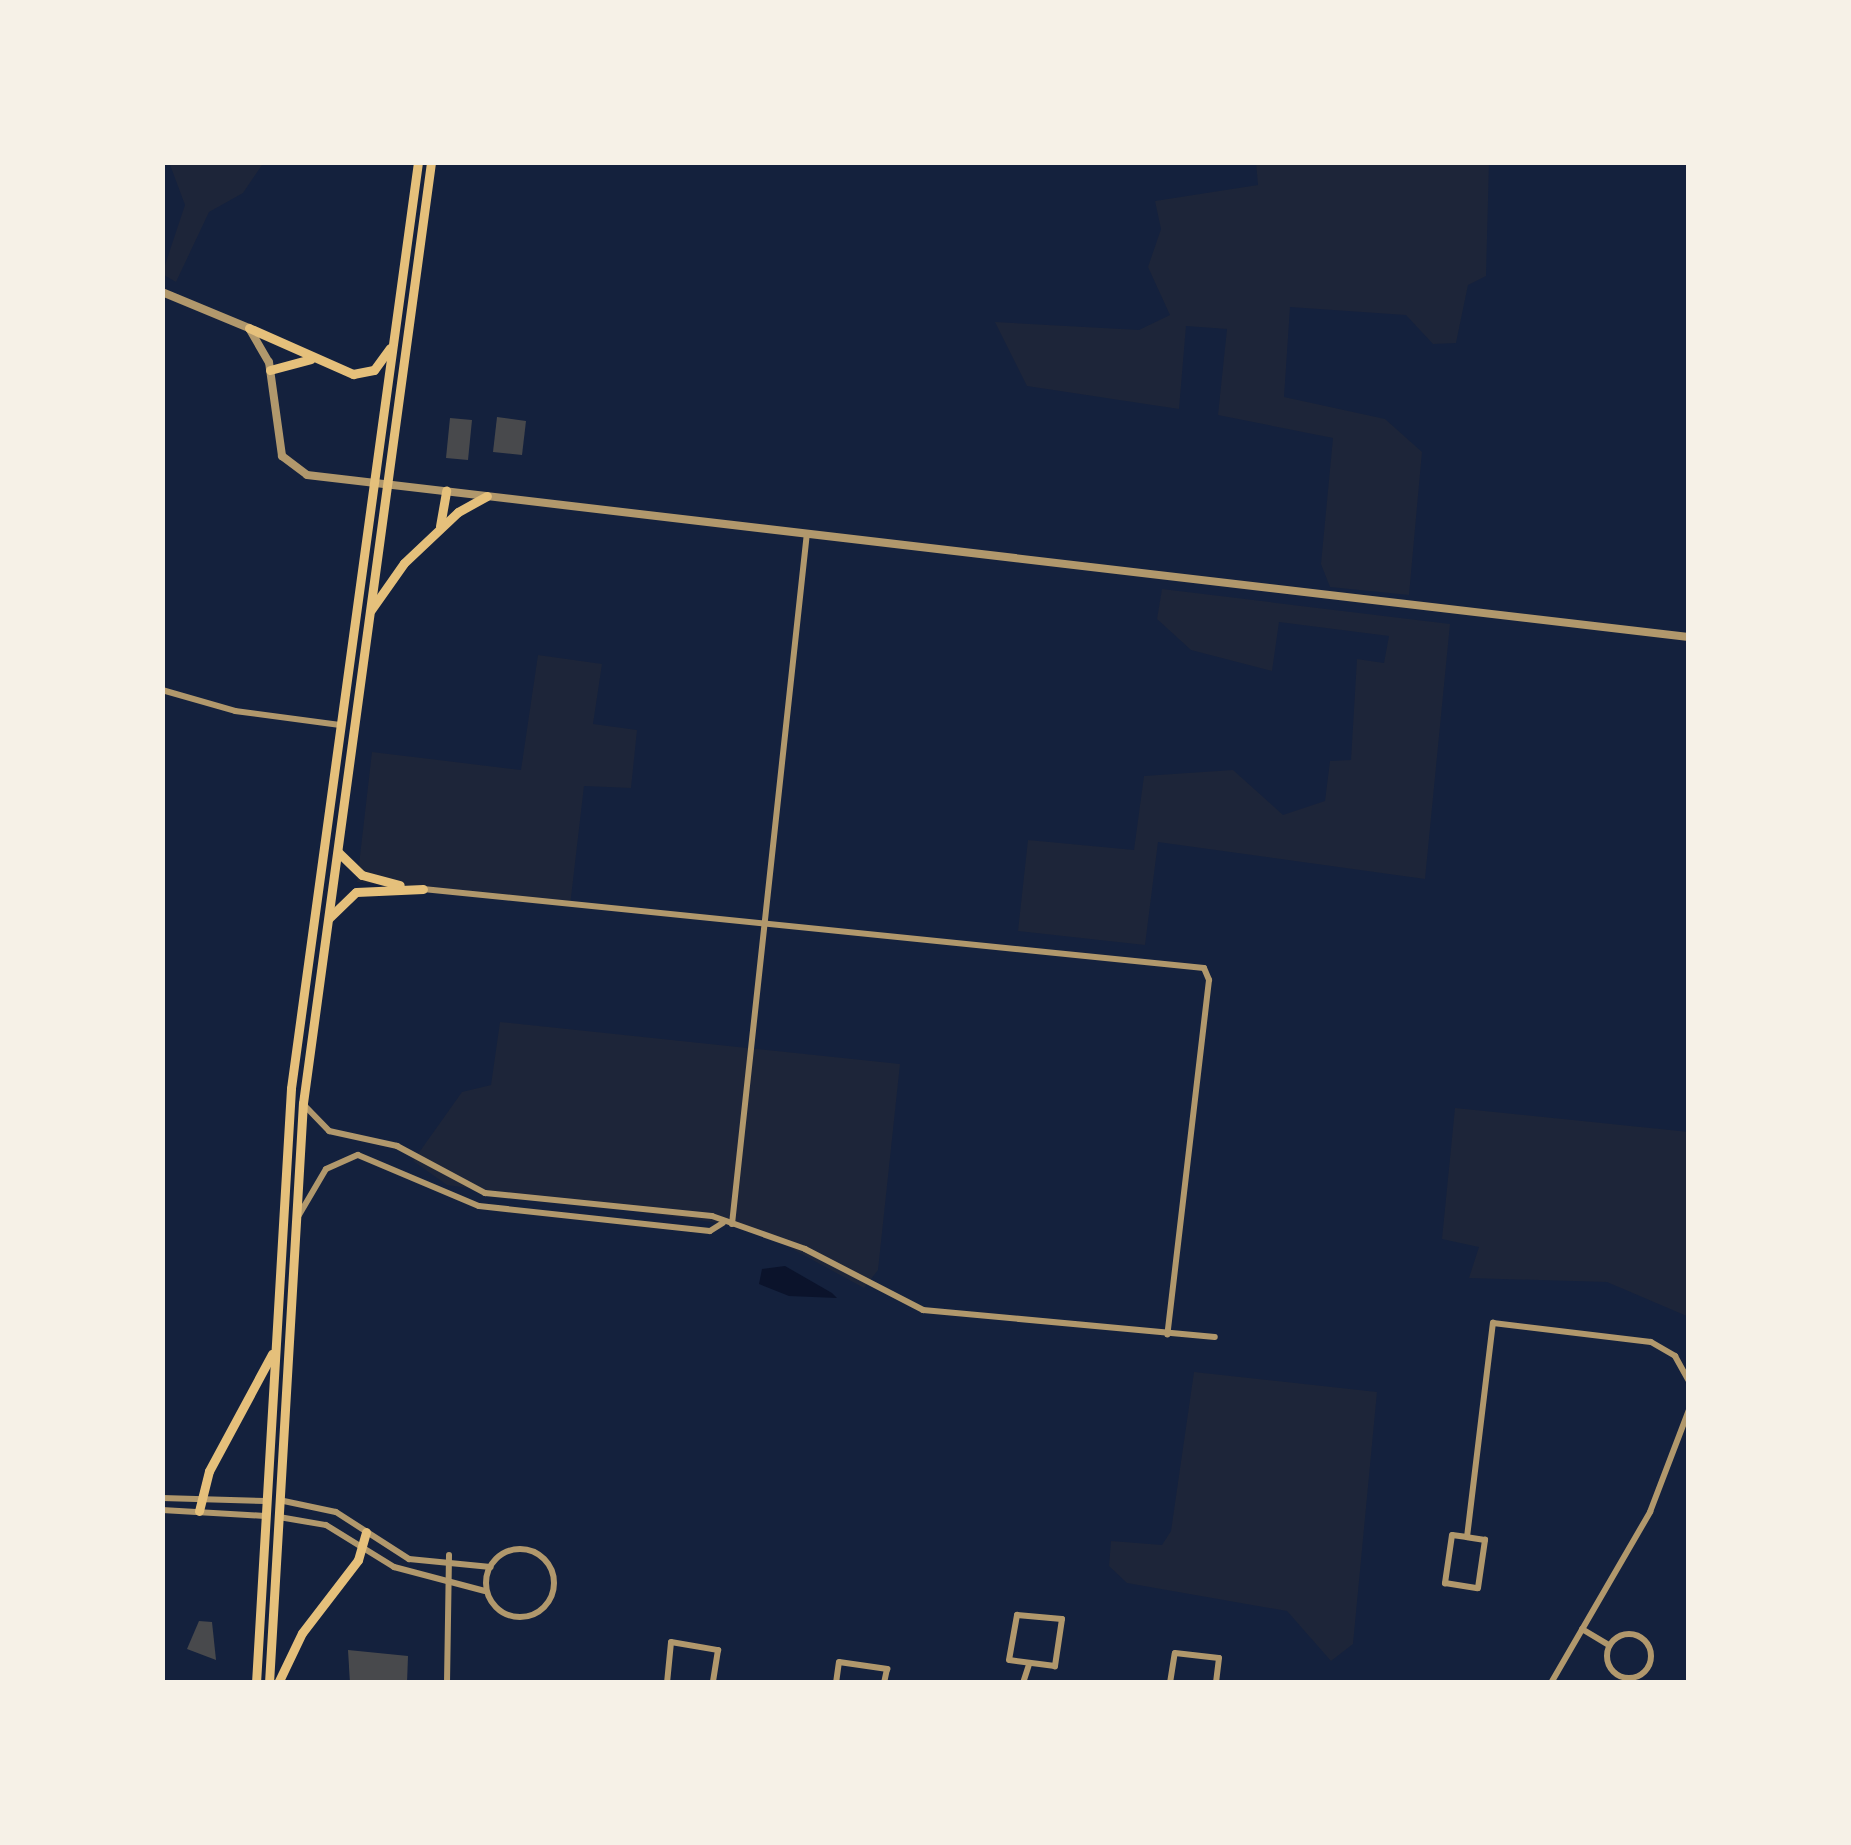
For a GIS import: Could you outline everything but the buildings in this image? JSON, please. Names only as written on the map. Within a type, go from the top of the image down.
[{"type":"highway","points":[[256,1683],[291,1088],[418,162]]},
{"type":"highway","points":[[273,1683],[303,1103],[431,162]]},
{"type":"highway","points":[[249,328],[364,374],[393,344]]},
{"type":"highway","points":[[270,370],[322,361]]},
{"type":"highway","points":[[438,530],[446,491]]},
{"type":"highway","points":[[368,614],[438,530],[487,496]]},
{"type":"highway","points":[[337,849],[367,877],[423,889]]},
{"type":"highway","points":[[325,929],[356,892],[423,889]]},
{"type":"highway","points":[[199,1505],[274,1349]]},
{"type":"highway","points":[[273,1683],[302,1633],[363,1551],[366,1532]]},
{"type":"street","points":[[162,292],[249,328],[270,370],[275,440],[293,469],[374,483],[1689,637]]},
{"type":"street","points":[[727,1224],[807,533]]},
{"type":"street","points":[[162,690],[340,725]]},
{"type":"street","points":[[423,889],[1207,970],[1167,1335]]},
{"type":"street","points":[[303,1103],[329,1132],[397,1146],[485,1193],[712,1216],[805,1249],[923,1310],[1215,1337]]},
{"type":"street","points":[[293,1230],[318,1178],[358,1155],[479,1206],[710,1231],[727,1224]]},
{"type":"street","points":[[1467,1537],[1493,1323],[1642,1339],[1675,1356],[1689,1381]]},
{"type":"street","points":[[1551,1683],[1650,1512],[1689,1410]]},
{"type":"street","points":[[162,1498],[326,1526],[363,1551],[485,1591],[498,1609],[519,1616],[544,1605],[554,1589],[550,1566],[530,1551],[512,1550],[491,1567],[485,1591]]},
{"type":"street","points":[[162,1510],[280,1500],[330,1509],[396,1554],[449,1568],[491,1567]]},
{"type":"street","points":[[1452,1534],[1467,1537],[1485,1540],[1478,1588],[1445,1583],[1452,1534]]},
{"type":"street","points":[[447,1683],[449,1555]]},
{"type":"street","points":[[1017,1615],[1062,1619],[1055,1666],[1029,1665],[1009,1660],[1017,1615]]},
{"type":"street","points":[[1582,1629],[1607,1644]]},
{"type":"street","points":[[1626,1634],[1654,1659],[1636,1680],[1608,1664],[1607,1644],[1626,1634]]},
{"type":"street","points":[[667,1683],[671,1642],[718,1649],[713,1683]]},
{"type":"street","points":[[1170,1683],[1174,1653],[1219,1658],[1216,1683]]},
{"type":"street","points":[[836,1683],[839,1662],[887,1669],[884,1683]]},
{"type":"street","points":[[1023,1683],[1029,1665]]},
{"type":"shaded area","points":[[169,162],[264,162],[243,193],[209,212],[176,282],[162,274],[185,205]]},
{"type":"shaded area","points":[[1256,162],[1489,162],[1486,276],[1468,285],[1456,343],[1433,344],[1406,315],[1290,307],[1284,397],[1385,419],[1422,452],[1409,595],[1330,587],[1321,564],[1333,438],[1218,415],[1227,329],[1186,326],[1179,409],[1027,386],[995,322],[1139,330],[1170,315],[1148,267],[1161,229],[1155,201],[1258,185]]},
{"type":"shaded area","points":[[1162,589],[1450,624],[1425,879],[1158,842],[1145,945],[1018,931],[1028,840],[1134,850],[1144,776],[1233,770],[1283,815],[1325,801],[1330,761],[1351,760],[1357,659],[1384,663],[1389,636],[1279,622],[1272,671],[1191,650],[1157,619]]},
{"type":"shaded area","points":[[538,655],[602,664],[593,724],[637,730],[631,788],[584,786],[570,906],[357,882],[372,752],[521,770]]},
{"type":"shaded area","points":[[500,1022],[900,1064],[878,1270],[864,1288],[765,1234],[732,1225],[447,1185],[413,1161],[462,1092],[491,1085]]},
{"type":"shaded area","points":[[1455,1108],[1689,1132],[1689,1317],[1607,1282],[1469,1278],[1479,1247],[1442,1239]]},
{"type":"shaded area","points":[[785,1266],[837,1298],[789,1296],[759,1284],[762,1269]]},
{"type":"shaded area","points":[[1194,1372],[1377,1392],[1353,1644],[1331,1661],[1287,1611],[1127,1583],[1109,1566],[1111,1541],[1162,1545],[1171,1531]]}]
